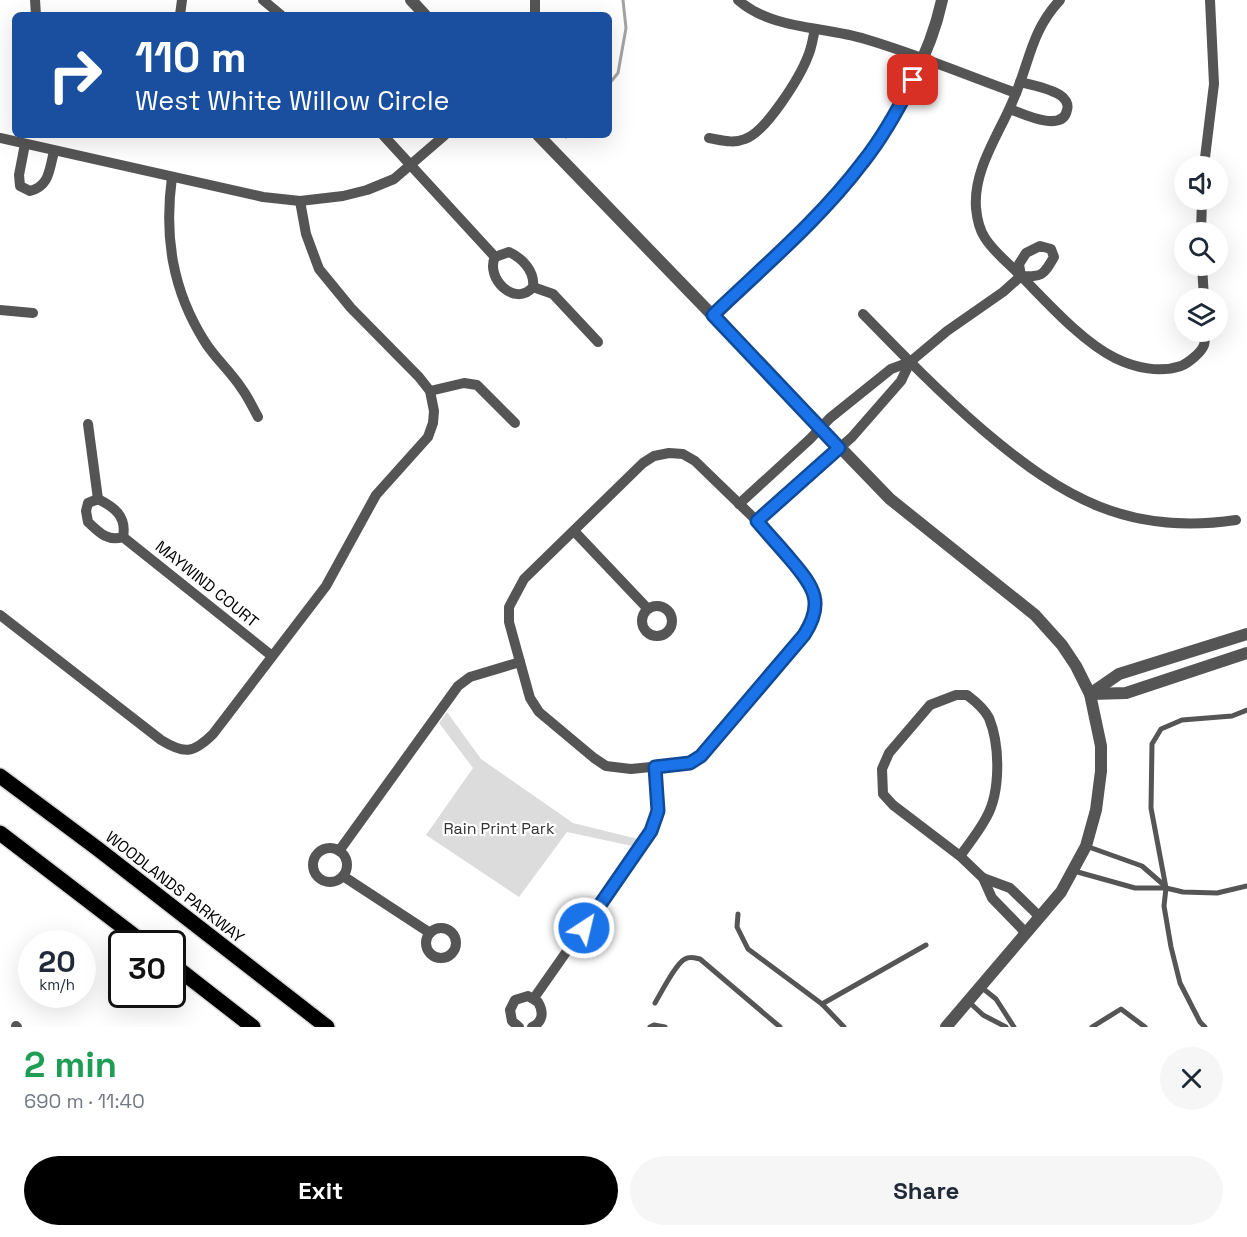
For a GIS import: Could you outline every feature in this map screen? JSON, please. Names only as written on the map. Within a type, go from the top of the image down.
[{"type":"main road","name":"WOODLANDS PARKWAY","points":[[0,776],[327,1027]]},
{"type":"main road","points":[[0,833],[128,930]]},
{"type":"main road","points":[[186,975],[253,1027]]},
{"type":"street","points":[[263,0],[277,12]]},
{"type":"street","points":[[411,0],[422,12]]},
{"type":"street","points":[[738,0],[766,16],[859,37],[896,48],[1016,93]]},
{"type":"street","points":[[713,315],[834,198],[864,161],[891,120],[923,60],[942,0]]},
{"type":"street","points":[[1060,0],[1047,14],[1038,29],[1010,109],[978,178],[975,204],[980,228],[986,240],[1054,310],[1113,358],[1134,366],[1170,369],[1187,364],[1204,346],[1204,342]]},
{"type":"street","points":[[1205,156],[1214,84],[1210,0]]},
{"type":"street","points":[[709,138],[731,142],[745,140],[757,133],[800,76],[809,54],[814,28]]},
{"type":"street","points":[[1010,109],[1053,122],[1061,120],[1067,113],[1067,103],[1062,95],[1020,82]]},
{"type":"street","points":[[0,138],[263,198],[300,201],[344,196],[394,179],[442,138]]},
{"type":"street","points":[[38,148],[40,138]]},
{"type":"street","points":[[386,138],[495,257]]},
{"type":"street","points":[[541,138],[839,448],[909,516],[1035,615],[1062,645],[1090,694],[1099,737],[1101,771],[1096,810],[1086,846],[1061,892],[946,1027]]},
{"type":"street","points":[[25,144],[19,175],[20,186],[30,191],[39,189],[45,182],[54,152]]},
{"type":"street","points":[[172,177],[168,204],[169,248],[175,275],[189,313],[205,342],[243,389],[258,417]]},
{"type":"street","points":[[0,615],[161,740],[177,750],[189,751],[202,745],[213,734],[326,586],[376,495],[428,436],[433,423],[434,411],[430,391],[419,377],[351,308],[319,269],[308,243],[300,201]]},
{"type":"street","points":[[509,252],[516,255],[534,278],[533,286],[524,294],[516,295],[509,292],[491,270],[495,257],[509,252]]},
{"type":"street","points":[[757,521],[852,437],[901,381],[910,363],[947,331],[1021,276]]},
{"type":"street","points":[[533,286],[552,294],[598,342]]},
{"type":"street","points":[[0,310],[33,313]]},
{"type":"street","points":[[863,314],[965,415],[1035,472],[1079,498],[1130,516],[1155,522],[1209,524],[1236,520]]},
{"type":"street","points":[[739,504],[830,418],[891,369],[910,363]]},
{"type":"street","points":[[430,391],[464,383],[477,385],[515,423]]},
{"type":"street","points":[[88,424],[98,499],[112,506],[122,517],[125,529],[123,537]]},
{"type":"street","points":[[669,453],[683,454],[695,461],[757,521],[812,586],[816,611],[804,635],[701,756],[690,763],[655,767],[631,769],[606,766],[539,712],[530,698],[509,622],[508,607],[524,579],[643,464],[654,456],[669,453]]},
{"type":"street","name":"MAYWIND COURT","points":[[98,499],[88,503],[86,511],[88,522],[105,536],[115,539],[123,537],[272,656]]},
{"type":"street","points":[[574,531],[647,608]]},
{"type":"street","points":[[1090,694],[1119,674],[1247,634]]},
{"type":"street","points":[[1090,694],[1126,693],[1247,653]]},
{"type":"street","points":[[339,851],[458,686],[470,677],[520,662]]},
{"type":"street","points":[[960,856],[987,817],[994,797],[997,775],[997,750],[988,718],[980,706],[966,694],[956,695],[930,705],[889,753],[882,769],[883,794],[893,805],[960,856],[983,878],[992,898],[1026,933]]},
{"type":"street","points":[[534,998],[651,831],[658,811],[655,767]]},
{"type":"street","points":[[321,850],[339,851],[344,856],[347,865],[343,876],[332,882],[324,881],[316,875],[313,865],[316,855],[321,850]]},
{"type":"street","points":[[343,876],[430,933]]},
{"type":"street","points":[[983,878],[1010,888],[1040,917]]},
{"type":"street","points":[[519,1027],[512,1021],[510,1014],[512,1004],[520,997],[534,998],[541,1007],[539,1021],[532,1027]]},
{"type":"lane","points":[[1205,1027],[1180,983],[1164,906],[1166,888],[1151,808],[1152,744],[1161,729],[1182,720],[1232,716],[1247,710]]},
{"type":"lane","points":[[1086,846],[1142,866],[1166,888]]},
{"type":"lane","points":[[1074,871],[1136,888],[1166,888],[1183,892],[1218,893],[1247,886]]},
{"type":"lane","points":[[738,914],[737,927],[748,949],[822,1004],[844,1027]]},
{"type":"lane","points":[[822,1004],[926,945]]},
{"type":"lane","points":[[655,1003],[680,963],[686,958],[693,957],[700,959],[780,1027]]},
{"type":"lane","points":[[981,987],[996,999],[1014,1027]]},
{"type":"lane","points":[[969,1002],[983,1015],[1006,1027]]},
{"type":"lane","points":[[1092,1027],[1121,1009],[1145,1027]]},
{"type":"lane","points":[[650,1027],[654,1025],[664,1027]]},
{"type":"green space","name":"Rain Print Park","points":[[447,712],[481,759],[573,823],[638,839],[632,846],[567,832],[519,897],[426,835],[473,768],[439,723]]},
{"type":"waterway","points":[[612,80],[618,73],[626,28],[623,0]]},
{"type":"route","points":[[584,928],[651,831],[658,811],[655,767],[690,763],[701,756],[812,623],[816,611],[812,586],[757,521],[839,448],[713,315],[834,198],[864,161],[891,120],[913,80]]}]
